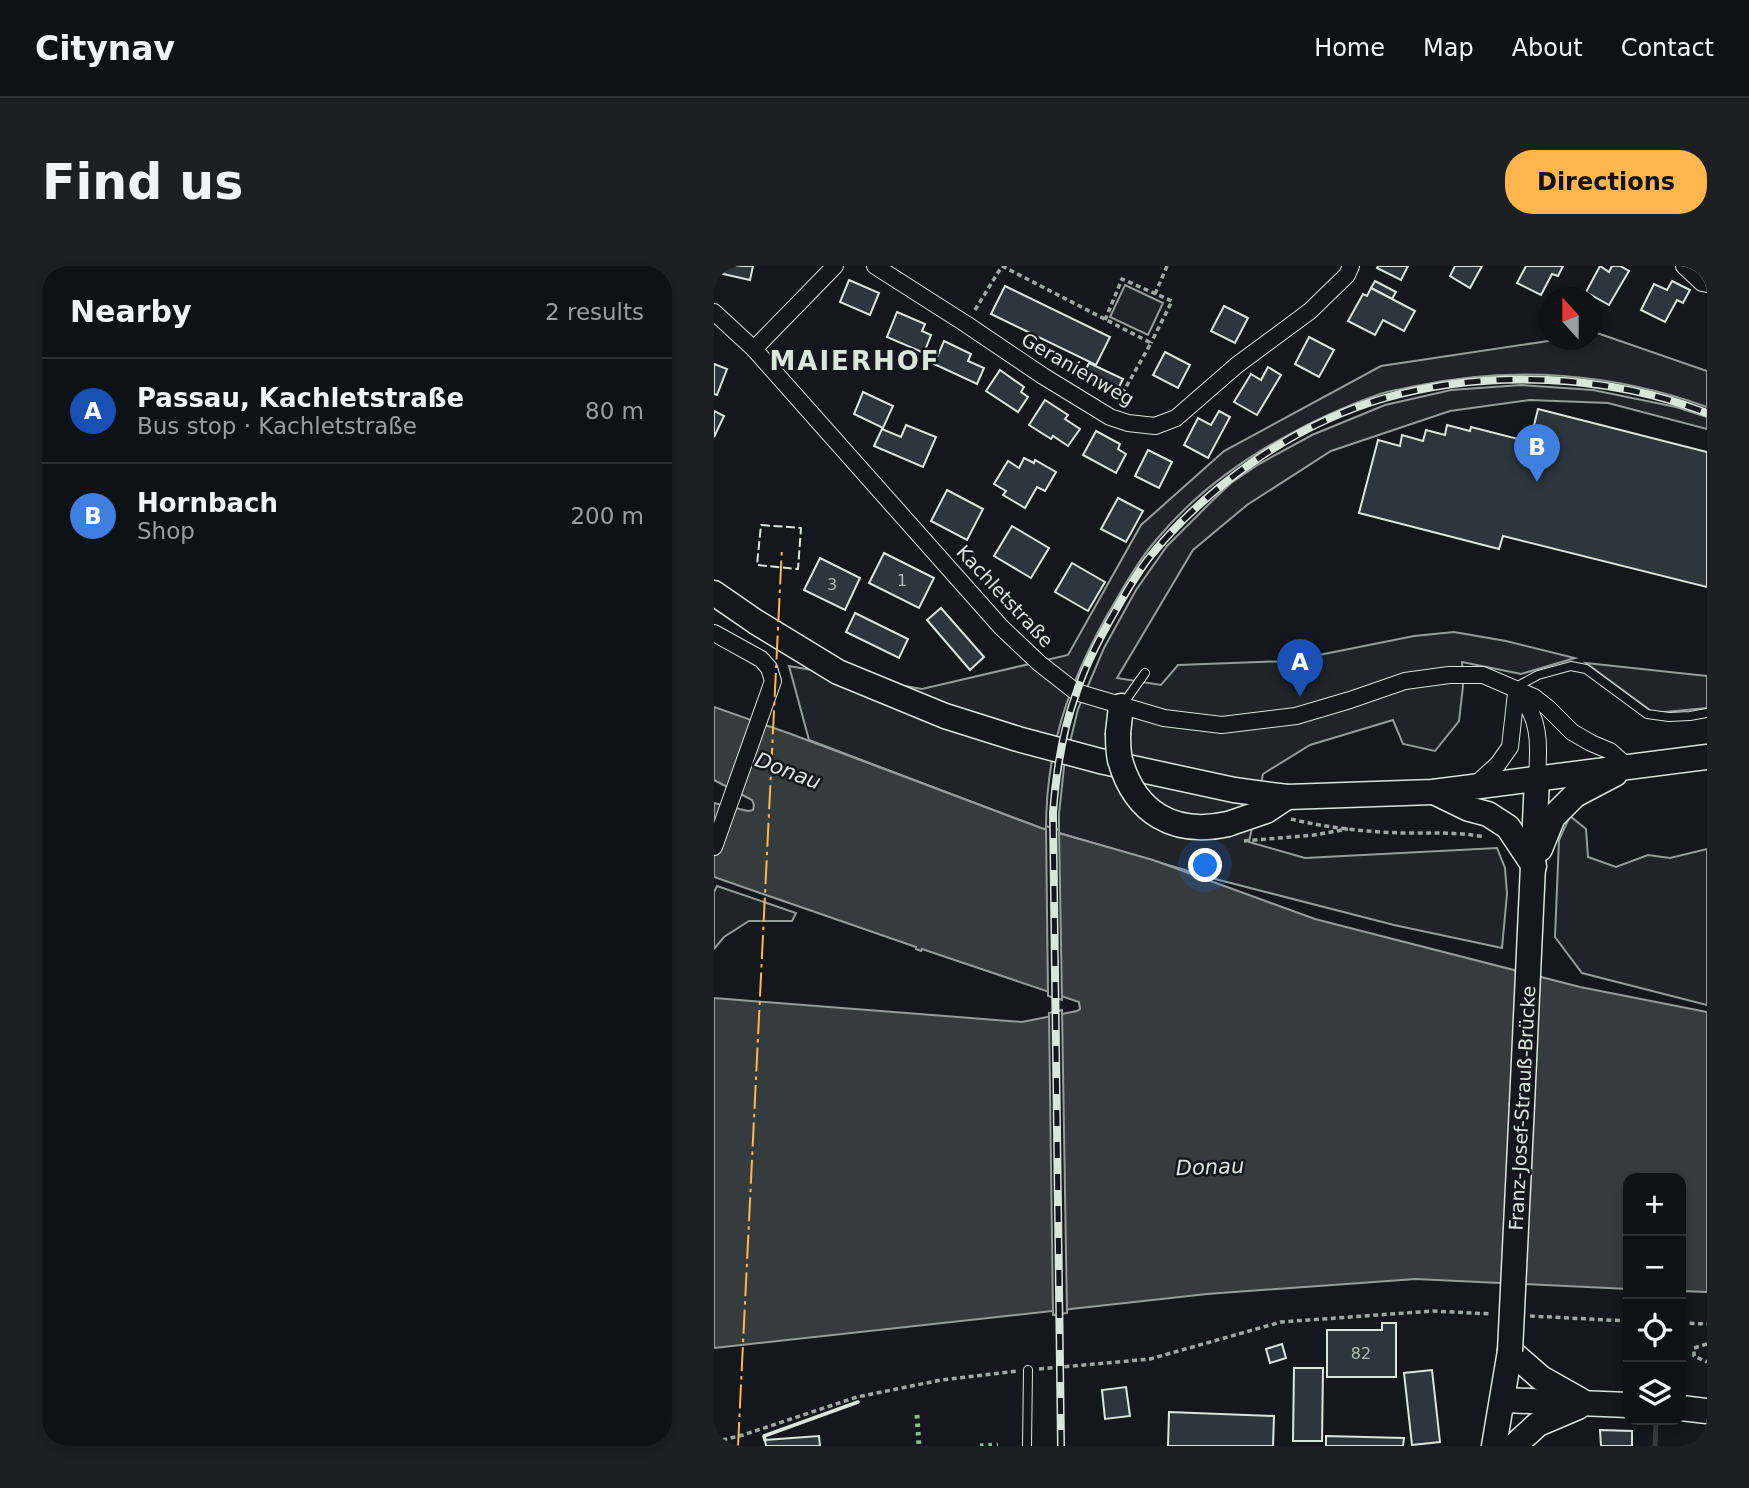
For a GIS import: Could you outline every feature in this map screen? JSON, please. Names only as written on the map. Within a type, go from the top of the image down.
[{"type":"main road","points":[[714,593],[756,622],[838,671],[945,716],[1100,761],[1234,790],[1287,796],[1433,792],[1707,757]]},
{"type":"main road","points":[[1121,706],[1118,733],[1120,758],[1133,792],[1143,805],[1158,816],[1180,825],[1210,828],[1266,811],[1287,796]]},
{"type":"main road","points":[[1534,866],[1553,817],[1575,795],[1628,767]]},
{"type":"main road","name":"Franz-Josef-Strauß-Brücke","points":[[1494,1446],[1510,1351],[1538,779]]},
{"type":"main road","points":[[1433,792],[1469,809],[1488,814],[1508,827],[1534,866]]},
{"type":"main road","points":[[1510,1351],[1541,1378],[1586,1404]]},
{"type":"main road","points":[[1503,1400],[1623,1405]]},
{"type":"main road","points":[[1514,1446],[1538,1424],[1586,1404]]},
{"type":"street","points":[[754,349],[835,266]]},
{"type":"street","name":"Geranienweg","points":[[875,266],[1110,417],[1128,423],[1154,426],[1177,418],[1237,365],[1310,311],[1347,275],[1351,266]]},
{"type":"street","points":[[1684,266],[1702,283],[1707,284]]},
{"type":"street","name":"Kachletstraße","points":[[714,312],[754,349],[1001,626],[1039,663],[1076,692],[1164,718],[1222,725],[1296,716],[1405,681],[1450,675],[1483,675],[1534,697],[1572,732],[1609,751],[1628,767]]},
{"type":"street","points":[[714,633],[761,659],[769,668],[773,681],[714,847]]},
{"type":"street","points":[[1515,691],[1534,720],[1538,746],[1538,779]]},
{"type":"street","points":[[1473,788],[1499,764],[1510,747],[1515,691]]},
{"type":"lane","points":[[1515,691],[1538,676],[1571,666],[1586,669],[1647,714],[1669,717],[1707,713]]},
{"type":"lane","points":[[1121,706],[1145,673]]},
{"type":"lane","points":[[1027,1446],[1028,1370]]},
{"type":"path","points":[[967,324],[1002,266],[1151,343]]},
{"type":"path","points":[[1155,294],[1167,266]]},
{"type":"path","points":[[1105,320],[1122,279],[1172,301],[1110,417]]},
{"type":"path","points":[[1266,811],[1295,820],[1348,829],[1402,833],[1457,832],[1494,840]]},
{"type":"path","points":[[714,1442],[857,1397],[941,1380],[1150,1359],[1280,1322],[1433,1311],[1501,1315]]},
{"type":"path","points":[[1528,1316],[1623,1321]]},
{"type":"path","points":[[1686,1323],[1707,1324]]},
{"type":"path","points":[[1707,1344],[1694,1348],[1694,1356],[1707,1362]]},
{"type":"shaded area","points":[[1125,285],[1163,303],[1148,335],[1110,317]]},
{"type":"shaded area","points":[[1602,335],[1707,371],[1707,407],[1672,395],[1600,380],[1526,374],[1453,379],[1384,393],[1354,404],[1291,433],[1262,450],[1229,472],[1170,524],[1142,558],[1105,619],[1080,670],[1061,720],[1050,773],[1046,830],[809,740],[789,666],[922,689],[1068,655],[1141,525],[1224,451],[1381,366],[1539,342],[1539,350],[1602,350]]},
{"type":"shaded area","points":[[1521,385],[1593,390],[1676,407],[1707,417],[1707,429],[1608,403],[1530,400],[1450,411],[1331,451],[1247,505],[1193,550],[1117,678],[1161,685],[1178,665],[1289,661],[1414,636],[1454,632],[1506,641],[1575,658],[1521,674],[1462,662],[1463,686],[1459,721],[1435,751],[1403,744],[1393,720],[1310,745],[1263,774],[1249,842],[1305,858],[1497,848],[1505,868],[1507,894],[1502,948],[1394,925],[1219,880],[1059,833],[1064,767],[1078,709],[1104,648],[1136,590],[1167,546],[1211,502],[1231,483],[1259,464],[1312,435],[1385,405],[1451,390]]},
{"type":"shaded area","points":[[1586,663],[1707,676],[1707,708],[1654,713]]},
{"type":"shaded area","points":[[1570,816],[1586,829],[1588,857],[1616,867],[1648,855],[1670,858],[1707,849],[1707,1005],[1582,973],[1555,937],[1559,840]]},
{"type":"shaded area","points":[[717,886],[796,913],[792,921],[749,921],[724,937],[714,949],[714,892]]},
{"type":"water","name":"Donau","points":[[714,707],[1041,828],[1153,860],[1315,919],[1580,987],[1707,1012],[1707,1292],[1686,1291],[1686,1173],[1623,1173],[1623,1289],[1416,1279],[1207,1294],[714,1348],[714,998],[1022,1022],[1080,1009],[1079,1002],[922,949],[921,951],[714,877],[714,803],[748,811],[753,810],[754,805],[752,800],[714,780]]},
{"type":"pier","points":[[1046,826],[1059,830],[1062,1000],[1048,996]]},
{"type":"pier","points":[[1062,1010],[1067,1313],[1053,1315],[1049,1013]]},
{"type":"building","points":[[725,266],[753,266],[750,280],[723,274]]},
{"type":"building","points":[[1408,266],[1401,280],[1377,268]]},
{"type":"building","points":[[1455,266],[1482,266],[1470,288],[1450,276]]},
{"type":"building","points":[[1526,266],[1563,266],[1558,276],[1552,274],[1545,287],[1539,287],[1539,294],[1517,283]]},
{"type":"building","points":[[1600,266],[1609,272],[1612,266],[1620,266],[1629,271],[1609,305],[1602,301],[1602,287],[1589,287]]},
{"type":"building","points":[[849,280],[879,293],[870,315],[840,302]]},
{"type":"building","points":[[1375,281],[1396,292],[1392,299],[1371,288]]},
{"type":"building","points":[[1672,281],[1690,290],[1683,303],[1677,300],[1665,322],[1641,310],[1654,284],[1667,290]]},
{"type":"building","points":[[1005,286],[1110,337],[1096,365],[991,314]]},
{"type":"building","points":[[1371,288],[1415,311],[1404,331],[1383,320],[1375,335],[1348,321],[1363,294],[1367,296]]},
{"type":"building","points":[[1224,306],[1248,318],[1235,343],[1211,331]]},
{"type":"building","points":[[897,312],[925,324],[922,331],[931,335],[924,353],[887,337]]},
{"type":"building","points":[[1309,337],[1334,350],[1319,377],[1295,364]]},
{"type":"building","points":[[944,341],[971,354],[968,361],[984,368],[977,384],[934,364]]},
{"type":"building","points":[[1165,352],[1190,365],[1178,388],[1153,375]]},
{"type":"building","points":[[1089,363],[1123,379],[1117,391],[1083,375]]},
{"type":"building","points":[[714,364],[727,369],[717,395],[714,394]]},
{"type":"building","points":[[1268,367],[1281,375],[1257,415],[1234,402],[1251,374],[1261,380]]},
{"type":"building","points":[[1000,370],[1024,387],[1021,392],[1028,397],[1018,412],[986,391]]},
{"type":"building","points":[[863,392],[893,406],[883,428],[854,414]]},
{"type":"building","points":[[1045,400],[1068,415],[1065,419],[1080,429],[1068,446],[1029,425]]},
{"type":"building","points":[[1538,409],[1707,452],[1707,587],[1503,536],[1499,549],[1359,513],[1378,440],[1400,446],[1402,435],[1423,441],[1426,430],[1445,435],[1447,425],[1470,431],[1471,427],[1530,442]]},
{"type":"building","points":[[714,411],[724,416],[714,437]]},
{"type":"building","points":[[1219,411],[1230,417],[1208,458],[1184,445],[1198,418],[1211,425]]},
{"type":"building","points":[[906,425],[936,437],[923,467],[874,446],[882,429],[901,437]]},
{"type":"building","points":[[1096,431],[1120,444],[1118,449],[1126,454],[1116,473],[1083,455]]},
{"type":"building","points":[[1148,450],[1172,462],[1159,488],[1135,476]]},
{"type":"building","points":[[1024,458],[1034,463],[1035,460],[1056,472],[1045,491],[1037,487],[1025,508],[1003,495],[1006,491],[994,484],[1008,461],[1019,468]]},
{"type":"building","points":[[947,490],[983,509],[967,540],[931,521]]},
{"type":"building","points":[[1118,498],[1143,511],[1126,542],[1101,529]]},
{"type":"building","points":[[1012,526],[1049,548],[1031,578],[994,556]]},
{"type":"building","points":[[884,553],[934,578],[919,608],[869,583]]},
{"type":"building","points":[[820,558],[860,578],[845,610],[804,590]]},
{"type":"building","points":[[1072,563],[1105,582],[1088,611],[1055,592]]},
{"type":"building","points":[[941,608],[984,657],[970,670],[927,620]]},
{"type":"building","points":[[855,613],[908,639],[899,658],[846,632]]},
{"type":"building","points":[[1382,1323],[1396,1323],[1396,1377],[1327,1377],[1327,1330],[1382,1330]]},
{"type":"building","points":[[1282,1344],[1286,1358],[1270,1363],[1266,1349]]},
{"type":"building","points":[[1294,1368],[1323,1368],[1322,1441],[1293,1441]]},
{"type":"building","points":[[1432,1370],[1440,1442],[1412,1445],[1404,1373]]},
{"type":"building","points":[[1126,1387],[1130,1416],[1105,1419],[1102,1390]]},
{"type":"building","points":[[1169,1412],[1274,1416],[1273,1446],[1168,1446]]},
{"type":"building","points":[[1600,1430],[1632,1431],[1632,1446],[1601,1446]]},
{"type":"building","points":[[819,1436],[820,1446],[766,1446],[765,1440]]},
{"type":"building","points":[[1326,1436],[1404,1438],[1403,1446],[1326,1446]]},
{"type":"waterway","points":[[1655,1446],[1656,1425]]},
{"type":"railway","points":[[1061,1446],[1053,813],[1063,738],[1071,708],[1099,639],[1132,582],[1171,532],[1225,483],[1254,461],[1318,424],[1385,398],[1464,383],[1547,380],[1589,383],[1629,390],[1707,413]]},
{"type":"hedge","points":[[917,1415],[919,1446]]},
{"type":"hedge","points":[[980,1446],[998,1445]]},
{"type":"fence","points":[[761,525],[801,528],[798,569],[757,565],[761,525]]},
{"type":"wall","points":[[765,1440],[764,1436],[858,1402]]},
{"type":"power","points":[[738,1446],[782,547]]},
{"type":"place","name":"Hornbach","points":[[1537,482]]},
{"type":"place","name":"Passau, Kachletstraße","points":[[1300,697]]},
{"type":"district","name":"MAIERHOF","points":[[855,361]]}]
